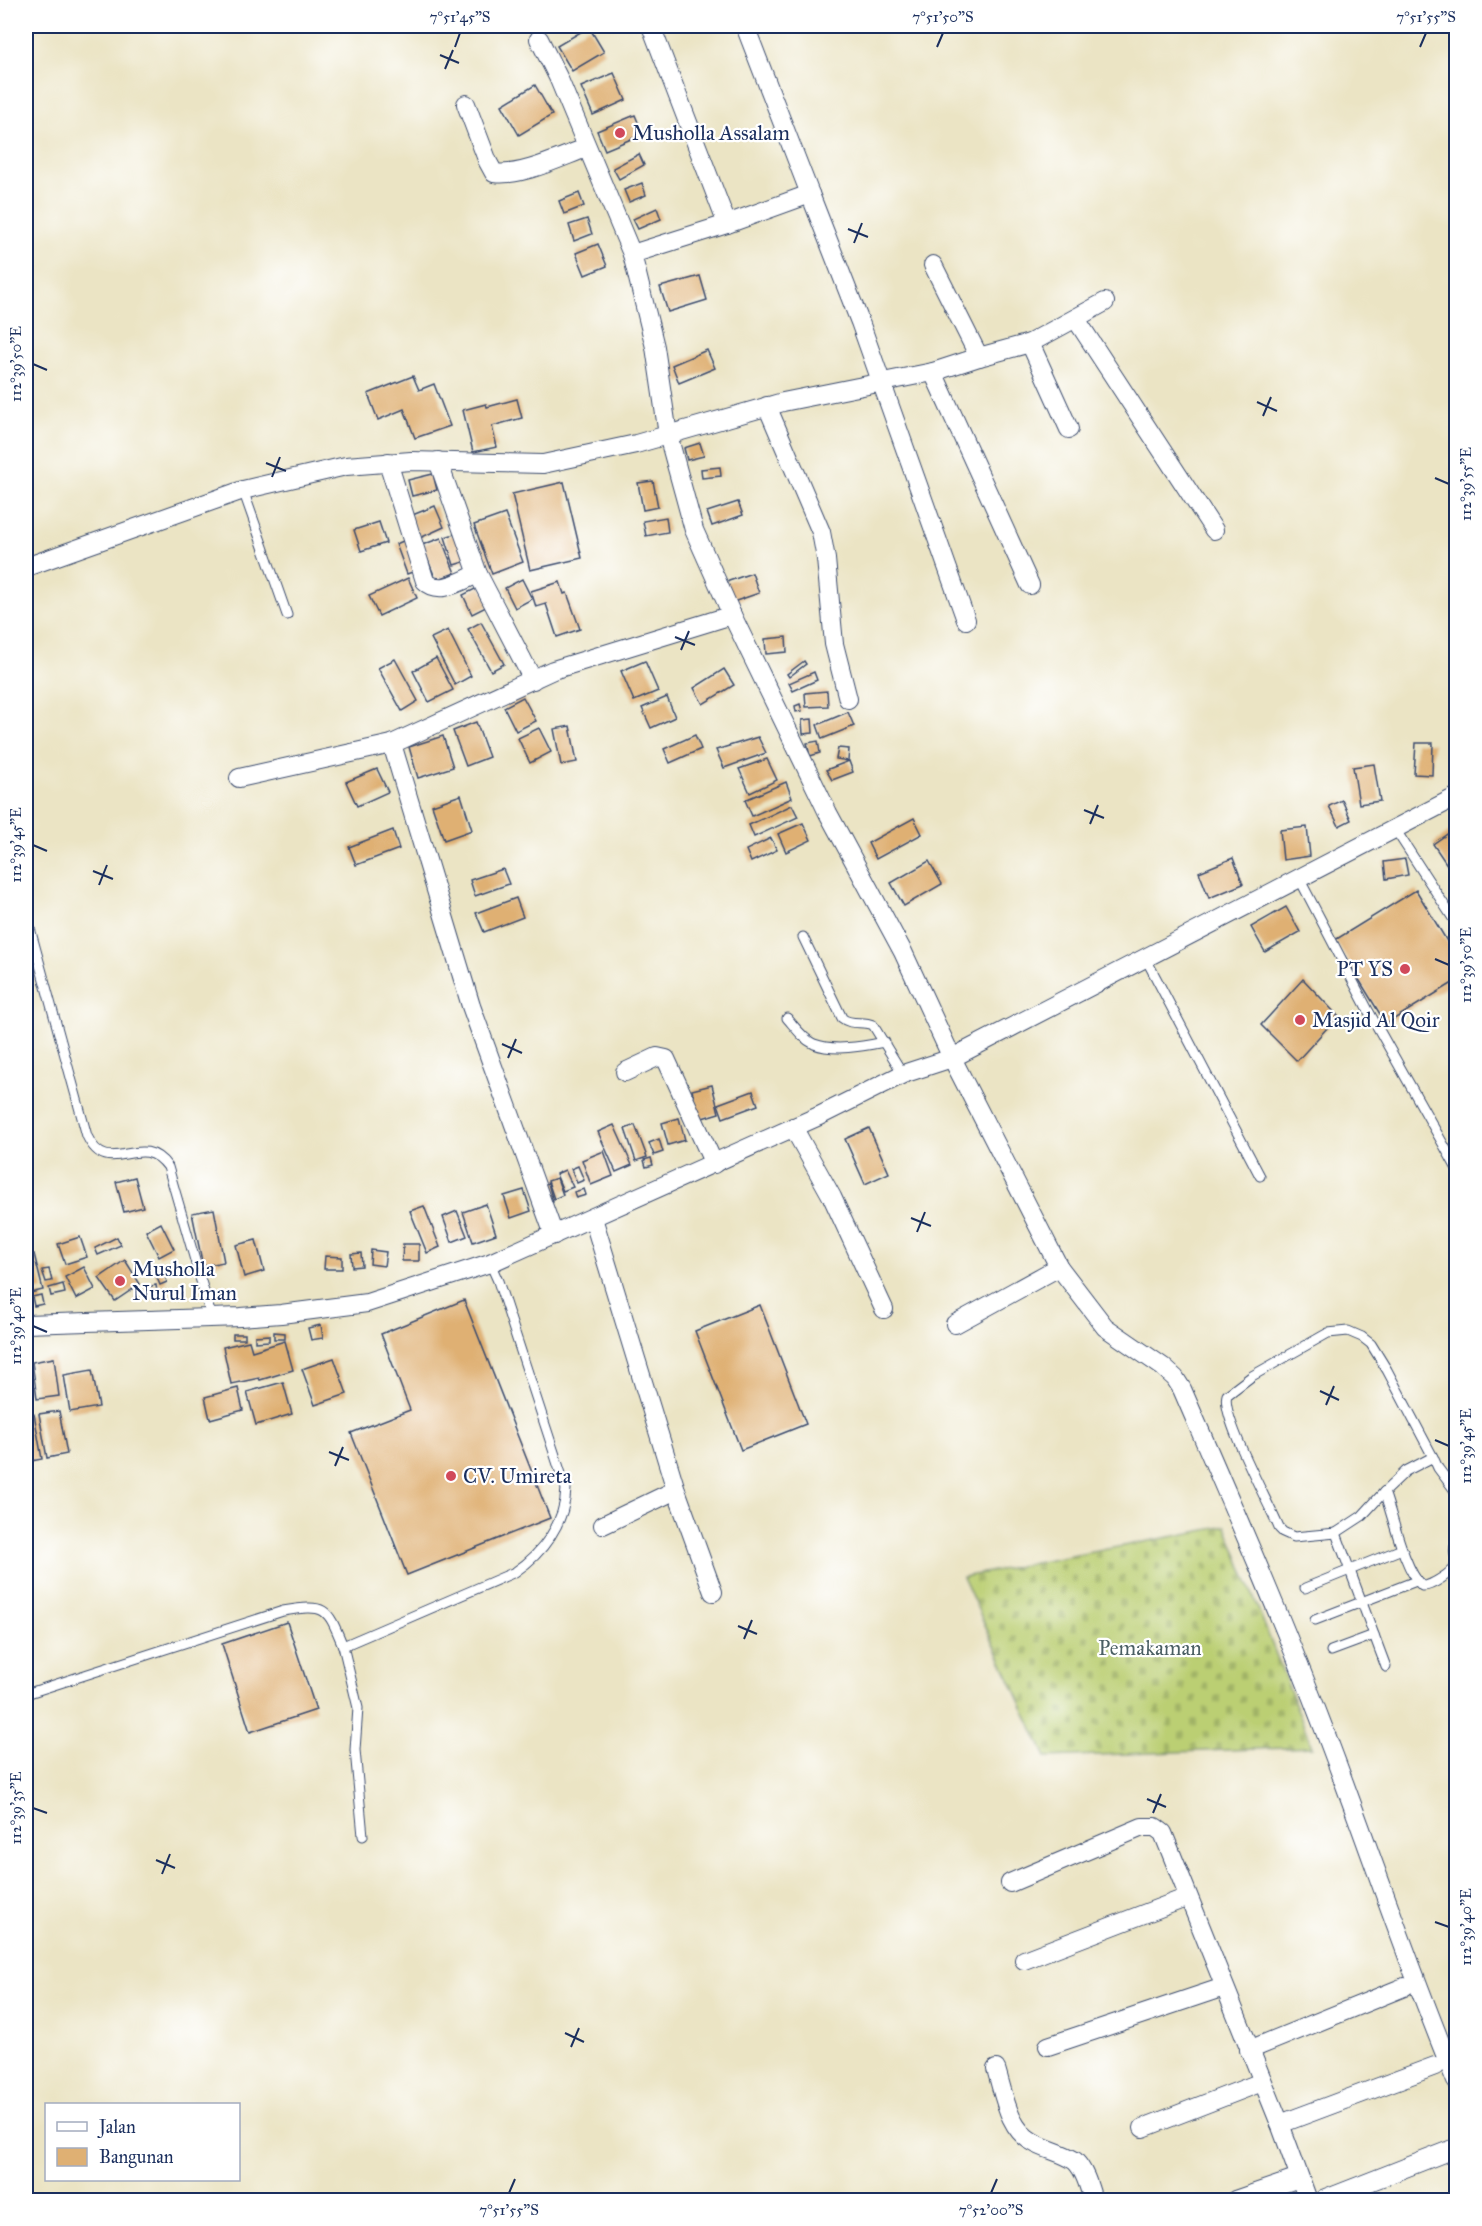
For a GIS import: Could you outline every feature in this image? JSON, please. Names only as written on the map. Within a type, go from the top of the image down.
[{"type":"street","points":[[651,26],[727,224]]},
{"type":"street","points":[[745,26],[860,322],[966,620]]},
{"type":"street","points":[[539,39],[558,77],[632,254],[655,347],[668,435],[694,530],[732,615],[828,813],[903,952],[952,1058],[1059,1267],[1105,1327],[1164,1367],[1182,1389],[1264,1578],[1323,1726],[1417,1984],[1456,2081]]},
{"type":"street","points":[[466,104],[494,173],[504,174],[525,170],[586,148]]},
{"type":"street","points":[[632,254],[727,224],[810,194]]},
{"type":"street","points":[[933,266],[979,357]]},
{"type":"street","points":[[26,567],[243,490],[346,466],[438,461],[543,464],[636,444],[767,406],[933,372],[1030,343],[1105,302]]},
{"type":"street","points":[[1076,319],[1214,530]]},
{"type":"street","points":[[1030,343],[1070,429]]},
{"type":"street","points":[[933,372],[1030,585]]},
{"type":"street","points":[[767,406],[821,532],[826,559],[834,644],[848,699]]},
{"type":"street","points":[[438,461],[478,574],[533,680]]},
{"type":"street","points":[[388,462],[425,581],[433,588],[443,588],[478,574]]},
{"type":"street","points":[[239,778],[392,744],[553,670],[732,615]]},
{"type":"street","points":[[392,744],[471,1006],[554,1235]]},
{"type":"street","points":[[26,1323],[281,1314],[367,1303],[490,1263],[819,1116],[903,1074],[952,1058],[1456,797]]},
{"type":"street","points":[[625,1072],[657,1057],[666,1059],[714,1164]]},
{"type":"street","points":[[793,1127],[832,1197],[884,1308]]},
{"type":"street","points":[[593,1218],[676,1490],[713,1592]]},
{"type":"street","points":[[955,1324],[1059,1267]]},
{"type":"street","points":[[603,1525],[676,1490]]},
{"type":"street","points":[[1010,1883],[1142,1827],[1157,1828],[1163,1833],[1280,2124],[1308,2200]]},
{"type":"street","points":[[1024,1960],[1188,1897]]},
{"type":"street","points":[[1249,2050],[1404,1987]]},
{"type":"street","points":[[1048,2046],[1224,1988]]},
{"type":"street","points":[[1280,2124],[1435,2066]]},
{"type":"street","points":[[996,2069],[1011,2117],[1017,2128],[1023,2136],[1034,2143],[1075,2161],[1088,2183],[1093,2200]]},
{"type":"street","points":[[1143,2128],[1262,2082]]},
{"type":"street","points":[[1323,2200],[1456,2148]]},
{"type":"street","points":[[1234,2200],[1299,2178]]},
{"type":"lane","points":[[243,490],[287,615]]},
{"type":"lane","points":[[1395,829],[1456,923]]},
{"type":"lane","points":[[1299,878],[1369,1012],[1456,1167]]},
{"type":"lane","points":[[26,914],[87,1136],[92,1147],[98,1153],[115,1156],[150,1152],[163,1160],[168,1167],[212,1318]]},
{"type":"lane","points":[[803,937],[842,1018],[847,1022],[871,1024],[885,1042],[903,1074]]},
{"type":"lane","points":[[1145,957],[1260,1176]]},
{"type":"lane","points":[[787,1018],[813,1044],[867,1046],[885,1042]]},
{"type":"lane","points":[[343,1646],[515,1572],[528,1563],[540,1550],[562,1515],[566,1489],[498,1281],[490,1263]]},
{"type":"lane","points":[[1433,1456],[1406,1471],[1362,1515],[1336,1533],[1294,1537],[1283,1533],[1279,1528],[1232,1426],[1225,1401],[1232,1390],[1328,1333],[1348,1331],[1371,1344],[1387,1370],[1433,1456],[1438,1467],[1456,1489]]},
{"type":"lane","points":[[1384,1492],[1402,1549],[1416,1581],[1422,1586],[1429,1586],[1452,1570],[1456,1565],[1453,1552],[1456,1544]]},
{"type":"lane","points":[[1336,1533],[1386,1667]]},
{"type":"lane","points":[[1305,1588],[1402,1549]]},
{"type":"lane","points":[[1315,1620],[1416,1581]]},
{"type":"lane","points":[[26,1694],[283,1611],[305,1607],[321,1609],[329,1614],[343,1646],[358,1708],[355,1750],[363,1836]]},
{"type":"lane","points":[[1331,1651],[1374,1635]]},
{"type":"green space","name":"Pemakaman","points":[[1226,1526],[1312,1747],[1046,1757],[963,1577]]},
{"type":"building","points":[[589,27],[604,52],[572,71],[557,46]]},
{"type":"building","points":[[614,73],[626,100],[593,115],[581,87]]},
{"type":"building","points":[[535,85],[552,115],[519,135],[502,105]]},
{"type":"building","name":"Musholla Assalam","points":[[635,115],[643,134],[605,150],[597,131]]},
{"type":"building","points":[[639,154],[644,165],[619,179],[613,168]]},
{"type":"building","points":[[642,183],[646,195],[629,202],[624,190]]},
{"type":"building","points":[[579,193],[584,206],[564,214],[559,201]]},
{"type":"building","points":[[657,208],[661,219],[638,229],[633,219]]},
{"type":"building","points":[[587,219],[592,234],[574,241],[569,225]]},
{"type":"building","points":[[598,244],[607,266],[585,275],[576,253]]},
{"type":"building","points":[[700,276],[707,300],[668,312],[660,287]]},
{"type":"building","points":[[707,350],[715,368],[679,383],[672,365]]},
{"type":"building","points":[[413,376],[419,390],[434,384],[450,426],[415,438],[404,409],[378,420],[368,394]]},
{"type":"building","points":[[517,399],[522,418],[492,426],[497,447],[473,452],[463,410],[486,404],[487,407]]},
{"type":"building","points":[[700,443],[704,456],[687,460],[684,448]]},
{"type":"building","points":[[720,467],[721,476],[702,478],[701,469]]},
{"type":"building","points":[[433,474],[437,490],[412,496],[408,480]]},
{"type":"building","points":[[653,481],[658,507],[643,510],[638,483]]},
{"type":"building","points":[[564,482],[582,558],[530,570],[512,494]]},
{"type":"building","points":[[738,502],[743,515],[712,526],[707,512]]},
{"type":"building","points":[[435,506],[444,527],[420,538],[410,516]]},
{"type":"building","points":[[505,514],[523,562],[492,574],[474,525]]},
{"type":"building","points":[[666,517],[668,532],[646,536],[643,521]]},
{"type":"building","points":[[379,522],[386,543],[361,551],[354,530]]},
{"type":"building","points":[[461,532],[470,560],[454,565],[445,537]]},
{"type":"building","points":[[441,538],[455,573],[436,580],[422,545]]},
{"type":"building","points":[[408,539],[420,569],[407,574],[396,544]]},
{"type":"building","points":[[752,573],[759,593],[733,602],[726,582]]},
{"type":"building","points":[[408,578],[417,598],[379,616],[369,596]]},
{"type":"building","points":[[522,579],[532,599],[515,608],[505,588]]},
{"type":"building","points":[[560,582],[564,594],[567,593],[580,629],[557,637],[546,604],[536,607],[531,591]]},
{"type":"building","points":[[481,586],[490,605],[472,614],[463,595]]},
{"type":"building","points":[[481,622],[504,664],[491,671],[468,629]]},
{"type":"building","points":[[448,630],[471,676],[455,685],[431,638]]},
{"type":"building","points":[[786,637],[787,652],[766,654],[765,639]]},
{"type":"building","points":[[436,658],[453,690],[429,702],[413,671]]},
{"type":"building","points":[[395,659],[418,701],[402,711],[378,668]]},
{"type":"building","points":[[645,661],[658,691],[634,701],[621,671]]},
{"type":"building","points":[[804,661],[806,664],[789,677],[787,674]]},
{"type":"building","points":[[724,669],[734,685],[703,704],[694,688]]},
{"type":"building","points":[[814,672],[817,680],[793,691],[789,683]]},
{"type":"building","points":[[827,691],[828,706],[806,707],[805,693]]},
{"type":"building","points":[[523,697],[536,721],[516,731],[504,707]]},
{"type":"building","points":[[667,697],[675,717],[651,728],[642,708]]},
{"type":"building","points":[[800,704],[802,711],[796,712],[795,706]]},
{"type":"building","points":[[848,712],[854,726],[822,739],[817,725]]},
{"type":"building","points":[[812,719],[813,733],[803,734],[802,720]]},
{"type":"building","points":[[476,722],[489,757],[466,766],[453,731]]},
{"type":"building","points":[[570,726],[577,762],[561,765],[554,729]]},
{"type":"building","points":[[539,728],[551,752],[530,763],[518,738]]},
{"type":"building","points":[[695,735],[701,749],[670,763],[664,749]]},
{"type":"building","points":[[443,736],[453,767],[418,778],[409,747]]},
{"type":"building","points":[[758,737],[766,753],[724,768],[716,750]]},
{"type":"building","points":[[818,741],[820,753],[810,756],[807,743]]},
{"type":"building","points":[[1416,743],[1433,743],[1432,775],[1414,774]]},
{"type":"building","points":[[838,748],[849,749],[848,761],[836,759]]},
{"type":"building","points":[[767,759],[777,780],[750,793],[739,769]]},
{"type":"building","points":[[849,761],[853,772],[832,780],[826,770]]},
{"type":"building","points":[[1374,764],[1380,801],[1359,804],[1353,767]]},
{"type":"building","points":[[377,769],[388,792],[357,806],[346,782]]},
{"type":"building","points":[[786,782],[792,798],[752,816],[745,800]]},
{"type":"building","points":[[461,795],[472,830],[444,840],[432,805]]},
{"type":"building","points":[[1342,800],[1351,820],[1339,826],[1329,806]]},
{"type":"building","points":[[792,805],[798,817],[754,837],[749,825]]},
{"type":"building","points":[[914,818],[922,834],[876,859],[868,843]]},
{"type":"building","points":[[803,823],[811,840],[786,852],[778,834]]},
{"type":"building","points":[[1307,827],[1310,856],[1283,860],[1280,830]]},
{"type":"building","points":[[1456,828],[1456,878],[1433,844]]},
{"type":"building","points":[[393,830],[399,849],[356,865],[349,847]]},
{"type":"building","points":[[771,838],[777,850],[751,862],[746,850]]},
{"type":"building","points":[[1233,858],[1243,884],[1209,898],[1199,872]]},
{"type":"building","points":[[1405,859],[1408,875],[1386,879],[1384,862]]},
{"type":"building","points":[[929,861],[942,884],[904,906],[891,883]]},
{"type":"building","points":[[503,869],[509,884],[475,896],[470,880]]},
{"type":"building","name":"PT YS","points":[[1416,890],[1456,956],[1456,981],[1386,1024],[1335,940]]},
{"type":"building","points":[[516,898],[523,917],[484,932],[476,913]]},
{"type":"building","points":[[1286,907],[1300,932],[1265,952],[1251,927]]},
{"type":"building","name":"Masjid Al Qoir","points":[[1303,979],[1338,1016],[1297,1061],[1261,1025]]},
{"type":"building","points":[[712,1085],[719,1113],[699,1119],[692,1090]]},
{"type":"building","points":[[753,1091],[758,1105],[723,1118],[718,1104]]},
{"type":"building","points":[[679,1118],[685,1140],[668,1145],[662,1123]]},
{"type":"building","points":[[614,1125],[632,1165],[616,1172],[598,1132]]},
{"type":"building","points":[[635,1125],[647,1157],[636,1161],[625,1129]]},
{"type":"building","points":[[869,1128],[889,1173],[865,1184],[845,1139]]},
{"type":"building","points":[[659,1139],[663,1152],[654,1155],[649,1143]]},
{"type":"building","points":[[604,1151],[613,1176],[591,1185],[582,1160]]},
{"type":"building","points":[[651,1158],[653,1165],[646,1167],[644,1160]]},
{"type":"building","points":[[578,1166],[584,1180],[577,1183],[571,1169]]},
{"type":"building","points":[[565,1170],[573,1187],[563,1191],[556,1174]]},
{"type":"building","points":[[135,1177],[143,1207],[124,1212],[116,1182]]},
{"type":"building","points":[[557,1178],[563,1195],[554,1199],[548,1181]]},
{"type":"building","points":[[548,1183],[553,1202],[544,1205],[538,1186]]},
{"type":"building","points":[[584,1189],[586,1195],[576,1198],[574,1192]]},
{"type":"building","points":[[524,1190],[531,1211],[511,1218],[504,1196]]},
{"type":"building","points":[[486,1204],[496,1234],[473,1242],[463,1212]]},
{"type":"building","points":[[424,1206],[440,1247],[427,1253],[410,1211]]},
{"type":"building","points":[[214,1209],[224,1262],[203,1266],[192,1213]]},
{"type":"building","points":[[457,1211],[467,1236],[452,1242],[443,1217]]},
{"type":"building","points":[[161,1223],[174,1249],[159,1257],[146,1231]]},
{"type":"building","points":[[80,1237],[87,1257],[65,1264],[58,1244]]},
{"type":"building","points":[[117,1237],[121,1245],[98,1255],[95,1248]]},
{"type":"building","points":[[256,1240],[264,1271],[244,1277],[236,1245]]},
{"type":"building","points":[[403,1244],[419,1244],[419,1261],[402,1261]]},
{"type":"building","points":[[371,1250],[386,1252],[384,1266],[370,1264]]},
{"type":"building","points":[[361,1253],[362,1266],[352,1267],[351,1254]]},
{"type":"building","points":[[34,1254],[43,1290],[26,1294],[26,1256]]},
{"type":"building","points":[[325,1256],[342,1257],[342,1269],[324,1269]]},
{"type":"building","name":"Musholla Nurul Iman","points":[[125,1260],[140,1284],[115,1301],[99,1278]]},
{"type":"building","points":[[84,1267],[95,1289],[76,1299],[65,1277]]},
{"type":"building","points":[[49,1269],[52,1281],[46,1282],[42,1270]]},
{"type":"building","points":[[163,1270],[167,1282],[160,1285],[155,1273]]},
{"type":"building","points":[[63,1284],[65,1293],[51,1296],[49,1288]]},
{"type":"building","points":[[156,1285],[157,1292],[149,1294],[147,1287]]},
{"type":"building","points":[[41,1295],[43,1304],[34,1306],[32,1297]]},
{"type":"building","name":"CV. Umireta","points":[[464,1300],[550,1518],[407,1575],[351,1433],[410,1410],[381,1334]]},
{"type":"building","points":[[760,1305],[806,1424],[741,1450],[695,1331]]},
{"type":"building","points":[[321,1325],[323,1338],[311,1340],[308,1328]]},
{"type":"building","points":[[274,1332],[285,1333],[285,1339],[274,1339]]},
{"type":"building","points":[[233,1334],[245,1334],[245,1339],[233,1339]]},
{"type":"building","points":[[269,1335],[269,1341],[255,1342],[255,1336]]},
{"type":"building","points":[[249,1341],[252,1351],[285,1341],[293,1370],[260,1380],[259,1378],[231,1384],[223,1347]]},
{"type":"building","points":[[54,1358],[59,1396],[37,1399],[32,1362]]},
{"type":"building","points":[[334,1358],[347,1394],[315,1405],[302,1369]]},
{"type":"building","points":[[92,1370],[99,1407],[70,1412],[64,1375]]},
{"type":"building","points":[[283,1382],[292,1414],[256,1425],[247,1392]]},
{"type":"building","points":[[238,1388],[243,1410],[210,1419],[205,1397]]},
{"type":"building","points":[[59,1411],[67,1454],[47,1458],[39,1414]]},
{"type":"building","points":[[34,1414],[42,1459],[26,1462],[26,1415]]},
{"type":"building","points":[[287,1622],[316,1710],[250,1732],[222,1644]]},
{"type":"place","name":"Musholla Assalam","points":[[620,133]]},
{"type":"place","name":"PT YS","points":[[1405,969]]},
{"type":"place","name":"Masjid Al Qoir","points":[[1300,1020]]},
{"type":"place","name":"Musholla Nurul Iman","points":[[120,1281]]},
{"type":"place","name":"CV. Umireta","points":[[451,1476]]}]
